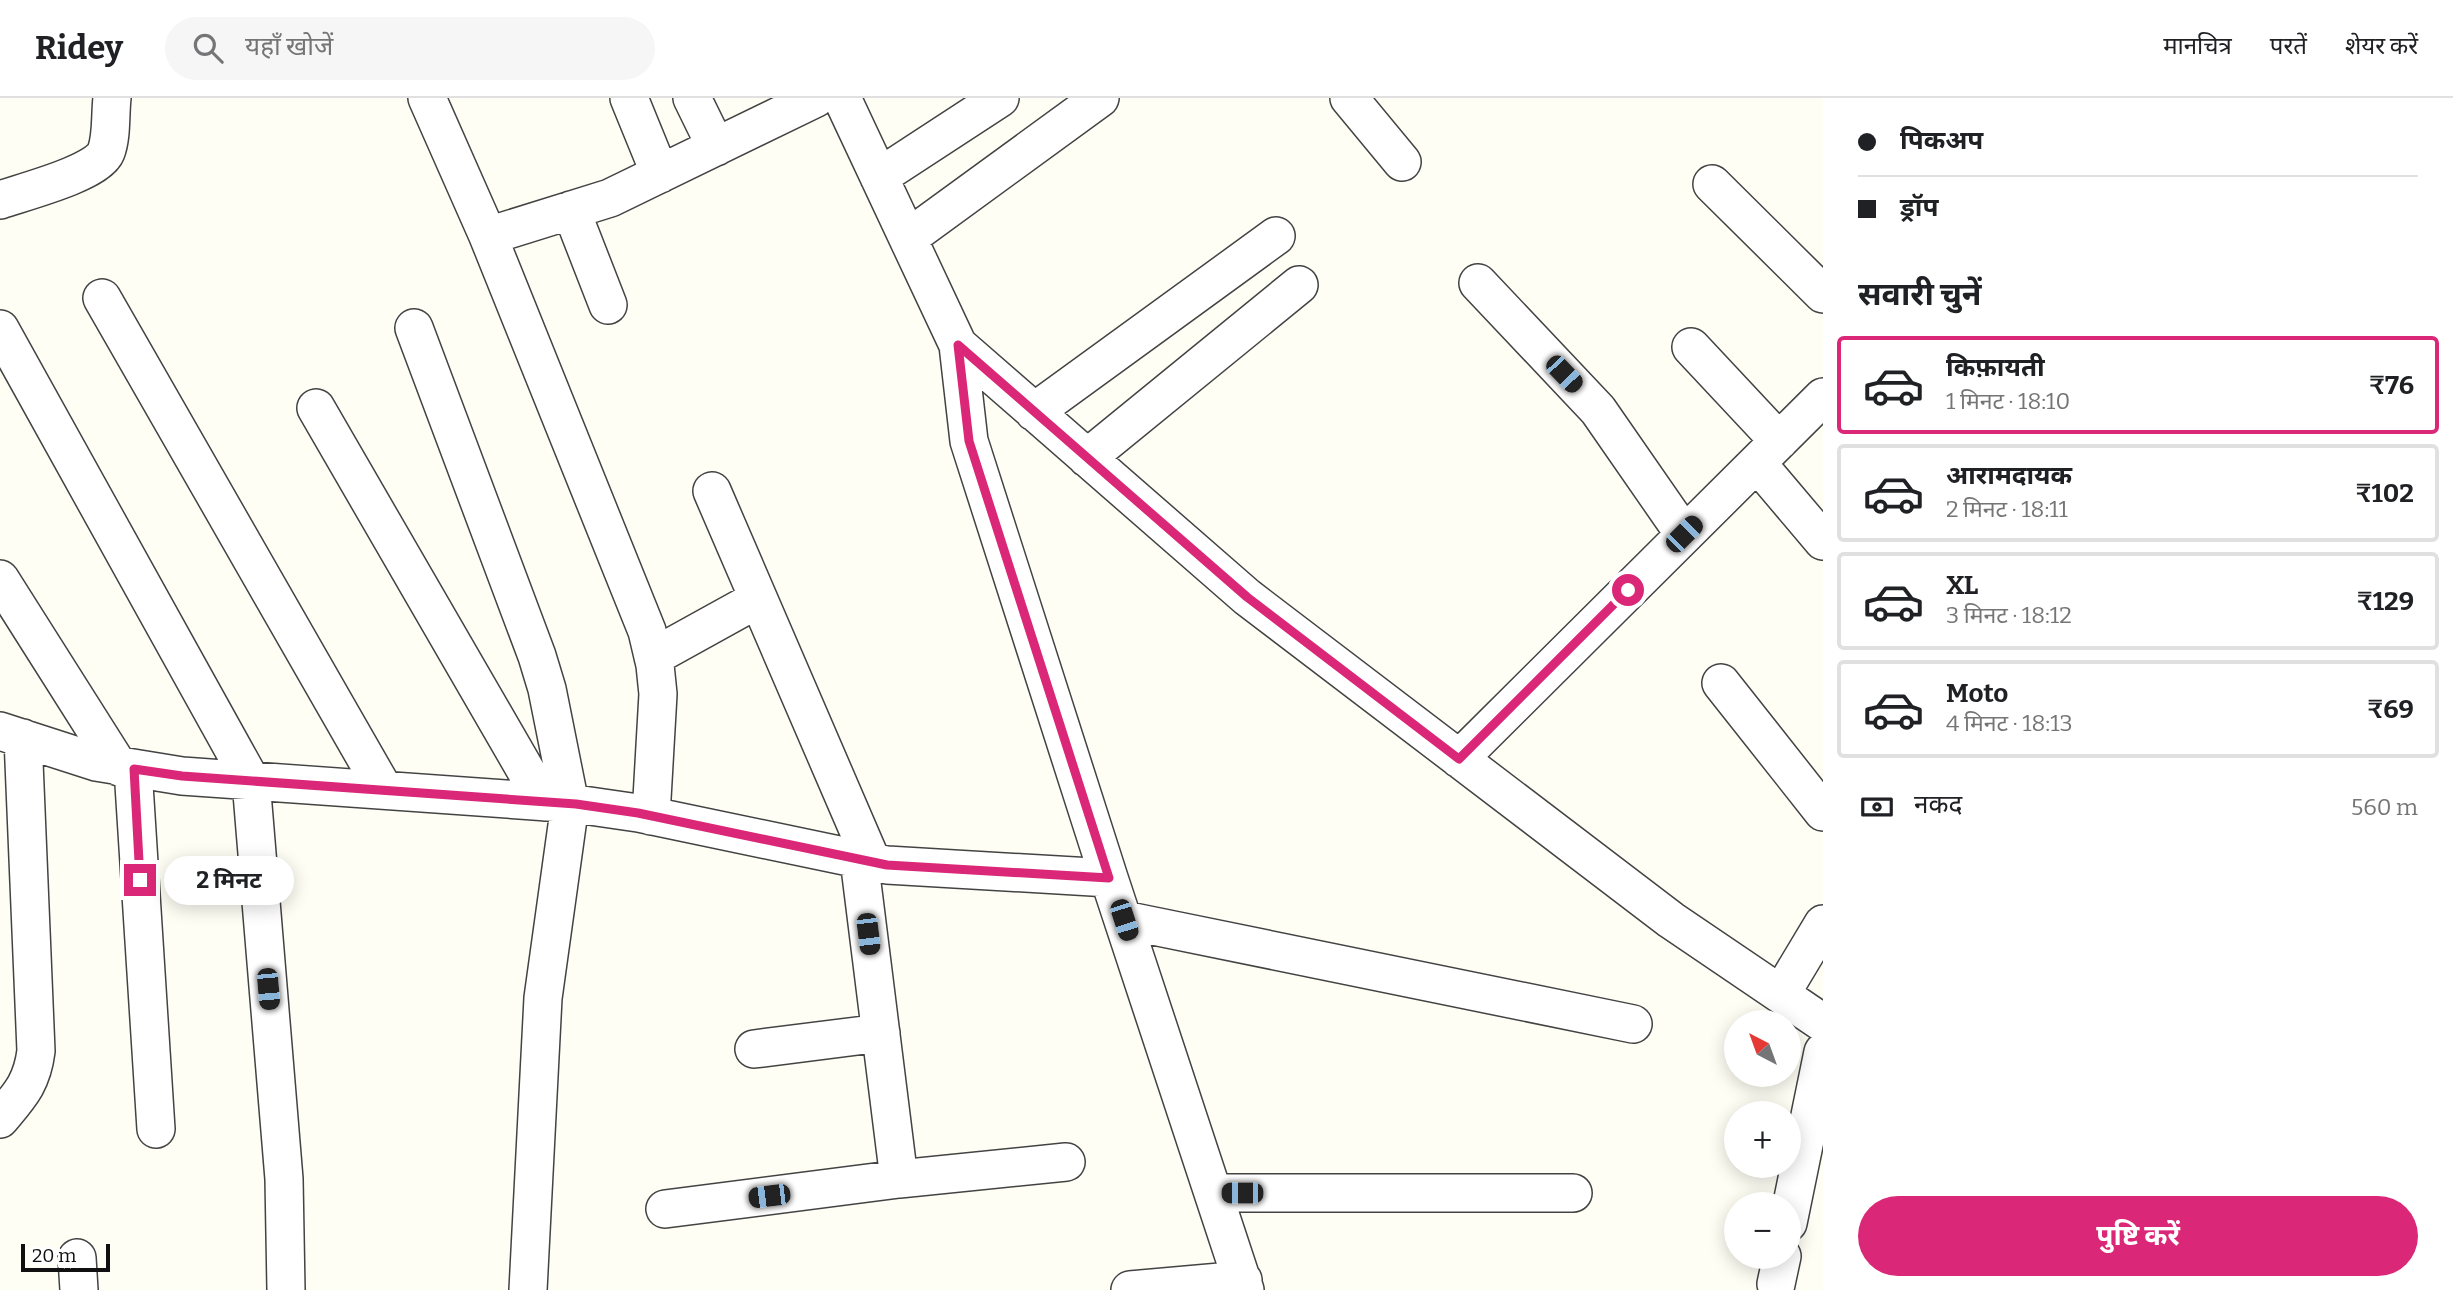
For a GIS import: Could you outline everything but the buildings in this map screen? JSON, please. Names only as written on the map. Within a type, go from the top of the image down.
[{"type":"street","points":[[0,200],[85,171],[100,162],[106,152],[112,98]]},
{"type":"street","points":[[427,98],[488,236],[646,631],[658,694],[651,816]]},
{"type":"street","points":[[629,98],[660,174]]},
{"type":"street","points":[[692,98],[716,147]]},
{"type":"street","points":[[488,236],[610,198],[816,98]]},
{"type":"street","points":[[842,98],[958,345],[969,441],[1109,878],[1244,1285],[1130,1290]]},
{"type":"street","points":[[879,177],[1000,98]]},
{"type":"street","points":[[908,238],[1100,98]]},
{"type":"street","points":[[1349,98],[1402,162]]},
{"type":"street","points":[[1712,184],[1823,294]]},
{"type":"street","points":[[572,210],[608,305]]},
{"type":"street","points":[[1034,412],[1276,236]]},
{"type":"street","points":[[1478,283],[1598,410],[1684,534]]},
{"type":"street","points":[[1087,457],[1299,285]]},
{"type":"street","points":[[102,298],[384,790]]},
{"type":"street","points":[[414,328],[547,689],[557,803],[543,998],[528,1290]]},
{"type":"street","points":[[0,329],[251,781],[283,1167],[286,1290]]},
{"type":"street","points":[[958,345],[1247,597],[1671,920],[1823,1023]]},
{"type":"street","points":[[1691,347],[1768,452],[1823,541]]},
{"type":"street","points":[[1459,759],[1823,397]]},
{"type":"street","points":[[316,408],[557,803]]},
{"type":"street","points":[[712,491],[865,861],[881,1033],[899,1179]]},
{"type":"street","points":[[0,579],[126,768],[156,1129]]},
{"type":"street","points":[[653,657],[758,598]]},
{"type":"street","points":[[1721,683],[1823,811]]},
{"type":"street","points":[[0,1119],[23,1092],[33,1072],[36,1051],[11,735],[96,762],[126,768],[251,781],[557,803],[651,816],[905,867],[1109,878]]},
{"type":"street","points":[[1124,920],[1633,1024]]},
{"type":"street","points":[[1781,994],[1823,924]]},
{"type":"street","points":[[754,1049],[881,1033]]},
{"type":"street","points":[[1794,1192],[1823,1052]]},
{"type":"street","points":[[665,1209],[899,1179],[1066,1162]]},
{"type":"street","points":[[1214,1192],[1573,1193]]},
{"type":"route","points":[[140,880],[134,769],[182,776],[576,804],[638,813],[887,865],[1109,878],[969,441],[958,345],[1247,597],[1459,759],[1628,590]]}]
